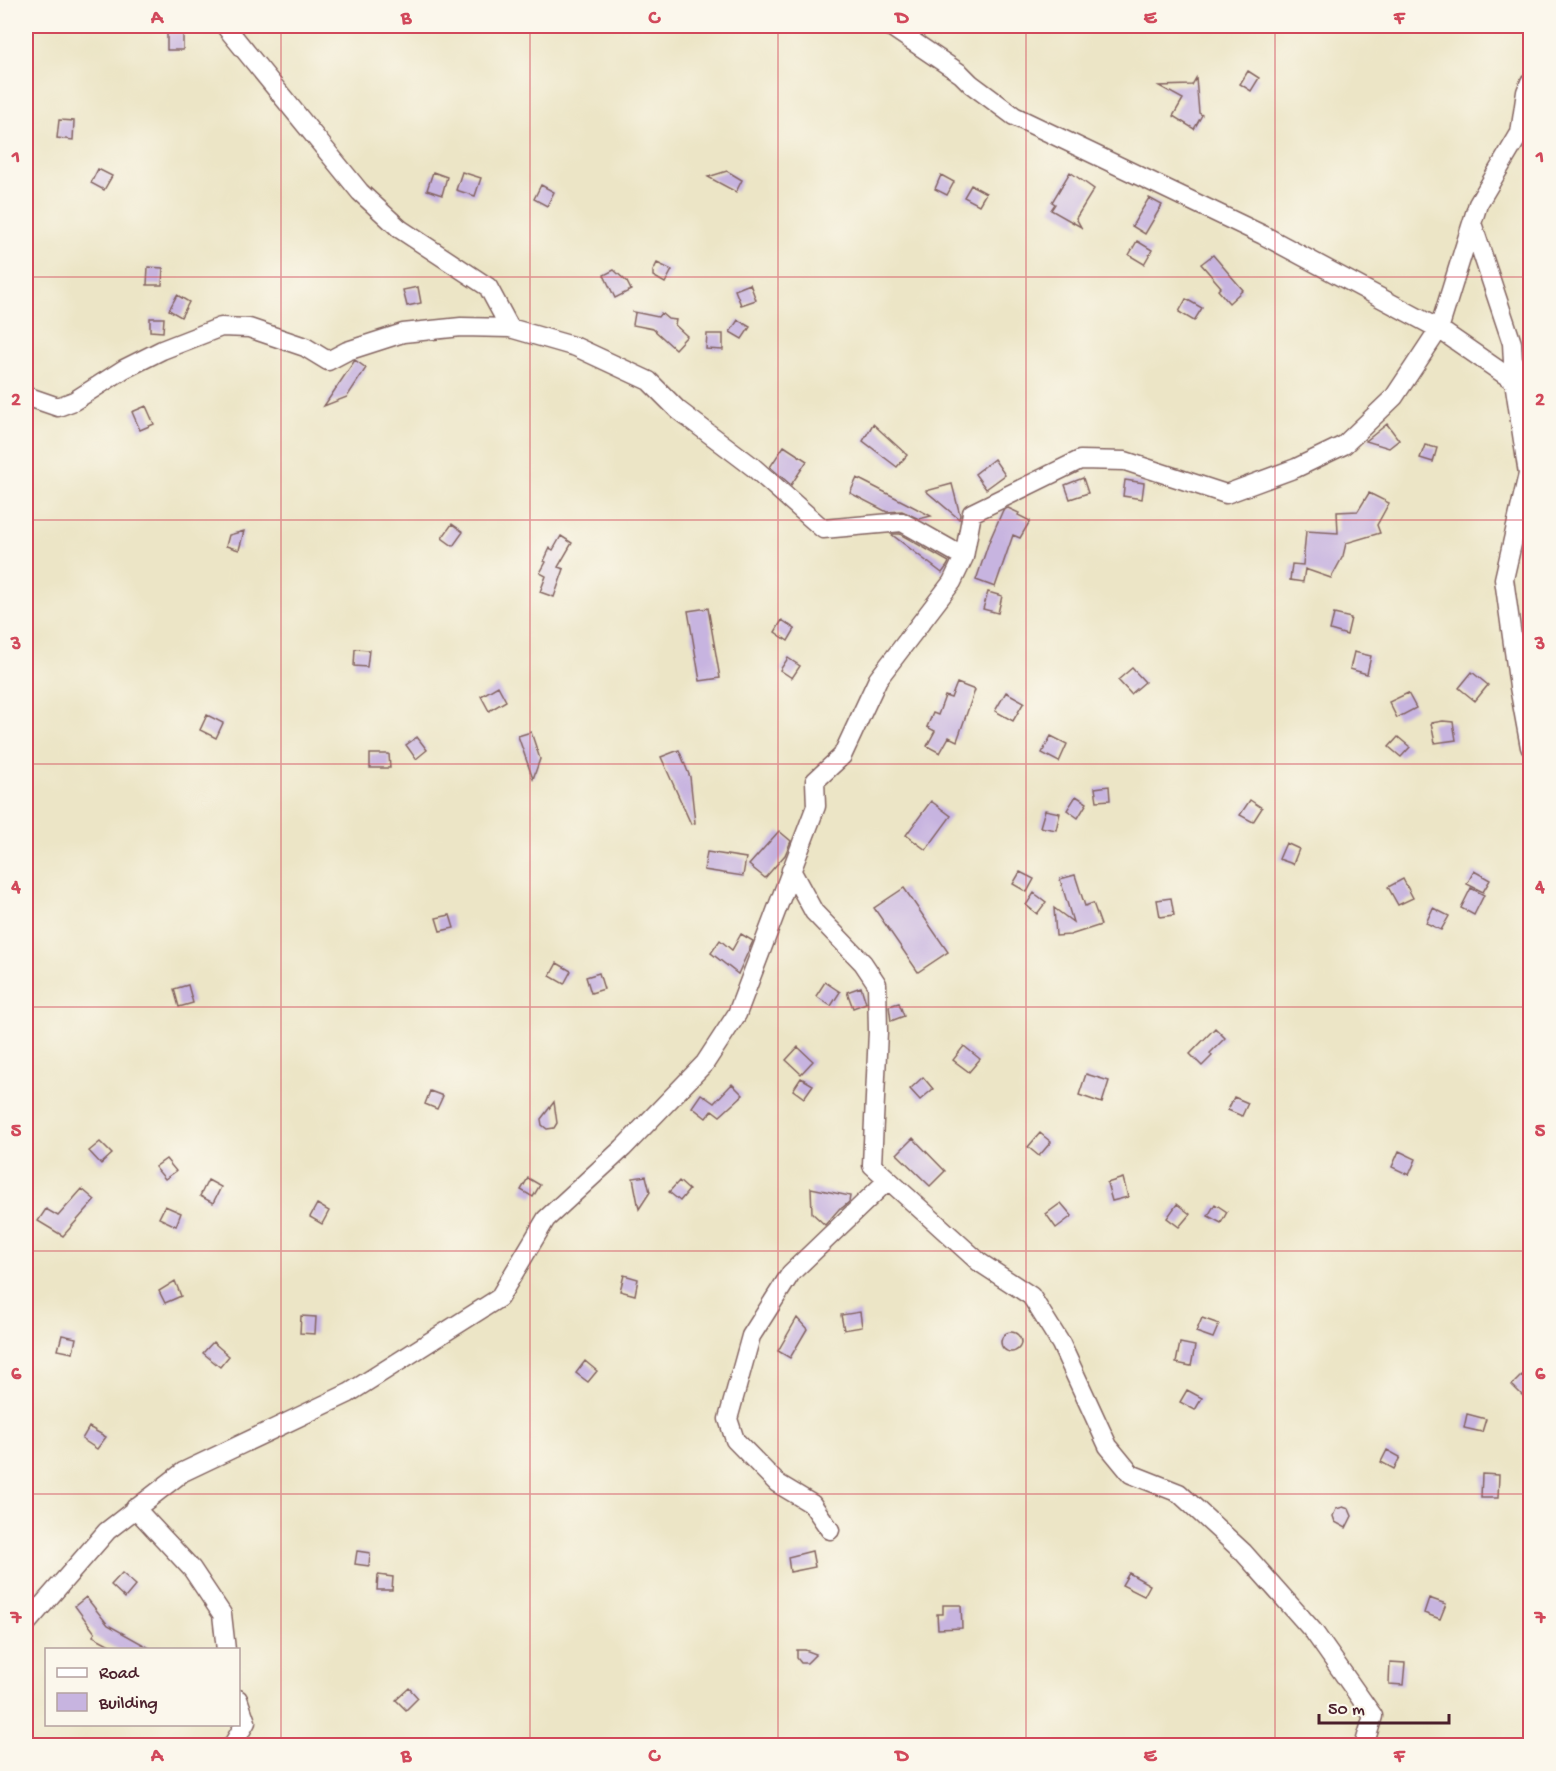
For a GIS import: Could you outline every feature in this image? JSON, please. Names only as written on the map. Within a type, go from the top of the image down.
[{"type":"street","points":[[225,26],[360,192],[400,229],[488,287],[510,328]]},
{"type":"street","points":[[890,26],[961,74],[1014,116],[1263,235],[1439,329],[1530,390]]},
{"type":"street","points":[[26,1624],[107,1531],[183,1472],[349,1393],[500,1298],[546,1219],[623,1148],[705,1063],[737,1014],[816,806],[815,781],[842,756],[878,679],[952,582],[964,557],[972,513],[1080,459],[1125,461],[1226,494],[1296,468],[1344,445],[1394,398],[1439,329],[1478,204],[1520,133],[1526,92],[1530,82]]},
{"type":"street","points":[[1472,223],[1512,343],[1514,381],[1528,474],[1504,579],[1530,747]]},
{"type":"street","points":[[26,396],[58,407],[74,401],[124,369],[162,350],[221,327],[249,328],[305,348],[328,361],[346,351],[403,333],[461,327],[510,328],[576,346],[649,381],[678,410],[753,467],[823,529],[902,522],[964,557]]},
{"type":"street","points":[[791,870],[814,912],[863,963],[878,984],[872,1165],[979,1262],[1031,1296],[1061,1344],[1108,1446],[1131,1474],[1179,1493],[1243,1552],[1314,1632],[1372,1716],[1364,1746]]},
{"type":"street","points":[[830,1530],[812,1504],[777,1483],[735,1440],[728,1419],[752,1336],[791,1273],[888,1180]]},
{"type":"street","points":[[135,1508],[192,1569],[222,1614],[226,1648]]},
{"type":"street","points":[[232,1746],[246,1722],[240,1705]]},
{"type":"building","points":[[167,32],[183,33],[183,50],[167,50]]},
{"type":"building","points":[[1248,71],[1259,78],[1251,91],[1240,84]]},
{"type":"building","points":[[1196,78],[1199,113],[1202,115],[1194,129],[1173,116],[1183,99],[1159,86],[1192,85]]},
{"type":"building","points":[[59,120],[74,121],[73,140],[57,138]]},
{"type":"building","points":[[98,169],[112,176],[104,190],[91,183]]},
{"type":"building","points":[[727,171],[742,180],[736,192],[708,177]]},
{"type":"building","points":[[433,172],[447,177],[442,195],[427,190]]},
{"type":"building","points":[[462,172],[481,178],[475,196],[456,190]]},
{"type":"building","points":[[1070,172],[1094,189],[1076,218],[1081,227],[1051,210],[1055,204],[1052,202]]},
{"type":"building","points":[[941,175],[954,182],[947,195],[935,189]]},
{"type":"building","points":[[541,185],[554,192],[547,206],[534,199]]},
{"type":"building","points":[[971,185],[986,193],[979,205],[964,197]]},
{"type":"building","points":[[1149,198],[1162,205],[1145,234],[1132,226]]},
{"type":"building","points":[[1137,241],[1152,250],[1144,264],[1129,255]]},
{"type":"building","points":[[1213,255],[1243,290],[1229,303],[1218,290],[1221,287],[1201,264]]},
{"type":"building","points":[[657,263],[672,270],[665,283],[653,276]]},
{"type":"building","points":[[148,267],[163,268],[162,285],[147,285]]},
{"type":"building","points":[[614,270],[627,282],[631,290],[615,298],[604,275]]},
{"type":"building","points":[[750,284],[756,300],[741,305],[735,290]]},
{"type":"building","points":[[418,287],[421,303],[407,306],[403,290]]},
{"type":"building","points":[[177,295],[189,302],[181,317],[169,310]]},
{"type":"building","points":[[1186,299],[1202,308],[1194,321],[1179,312]]},
{"type":"building","points":[[634,312],[658,317],[661,313],[668,319],[676,320],[675,325],[687,336],[675,349],[653,329],[633,325]]},
{"type":"building","points":[[150,318],[164,318],[163,332],[150,331]]},
{"type":"building","points":[[738,320],[750,327],[742,339],[730,332]]},
{"type":"building","points":[[707,334],[723,334],[723,350],[706,349]]},
{"type":"building","points":[[355,360],[366,368],[347,397],[324,406]]},
{"type":"building","points":[[146,406],[154,424],[140,430],[132,412]]},
{"type":"building","points":[[873,424],[907,455],[897,467],[863,441]]},
{"type":"building","points":[[1387,424],[1399,440],[1389,448],[1366,441]]},
{"type":"building","points":[[1425,445],[1437,448],[1433,462],[1420,458]]},
{"type":"building","points":[[784,446],[807,461],[791,485],[770,467]]},
{"type":"building","points":[[994,459],[1005,475],[986,489],[975,474]]},
{"type":"building","points":[[857,478],[931,516],[919,519],[902,511],[887,512],[850,493]]},
{"type":"building","points":[[1083,478],[1088,493],[1070,499],[1065,485]]},
{"type":"building","points":[[1125,480],[1144,483],[1142,499],[1123,496]]},
{"type":"building","points":[[952,484],[960,515],[959,519],[926,491]]},
{"type":"building","points":[[1369,493],[1389,503],[1377,525],[1380,533],[1346,543],[1343,556],[1331,578],[1305,569],[1303,582],[1290,580],[1292,564],[1303,565],[1306,531],[1338,533],[1337,512],[1358,511]]},
{"type":"building","points":[[1008,508],[1030,521],[1020,538],[1013,535],[995,587],[976,580],[1003,510]]},
{"type":"building","points":[[452,524],[463,532],[453,546],[442,538]]},
{"type":"building","points":[[244,531],[239,550],[226,546],[229,535]]},
{"type":"building","points":[[891,534],[900,534],[949,562],[947,566],[942,573]]},
{"type":"building","points":[[561,536],[572,543],[558,567],[564,569],[554,597],[540,592],[546,576],[540,573],[550,548],[553,550]]},
{"type":"building","points":[[988,592],[1002,596],[998,613],[983,609]]},
{"type":"building","points":[[708,608],[720,678],[700,681],[688,611]]},
{"type":"building","points":[[1334,614],[1351,618],[1347,635],[1330,630]]},
{"type":"building","points":[[782,620],[795,629],[788,641],[775,632]]},
{"type":"building","points":[[355,649],[369,650],[367,667],[354,666]]},
{"type":"building","points":[[1354,652],[1371,656],[1367,674],[1350,669]]},
{"type":"building","points":[[788,658],[800,666],[792,678],[780,670]]},
{"type":"building","points":[[1132,668],[1145,682],[1131,694],[1118,680]]},
{"type":"building","points":[[1472,672],[1488,685],[1475,701],[1459,688]]},
{"type":"building","points":[[957,683],[975,690],[957,741],[949,737],[940,753],[927,746],[935,731],[927,727],[933,713],[938,715],[945,696],[951,698]]},
{"type":"building","points":[[498,686],[506,701],[489,711],[481,696]]},
{"type":"building","points":[[1006,692],[1024,702],[1013,721],[995,711]]},
{"type":"building","points":[[1408,693],[1416,708],[1397,718],[1389,702]]},
{"type":"building","points":[[207,715],[223,723],[216,738],[200,730]]},
{"type":"building","points":[[1453,722],[1456,740],[1435,743],[1431,723]]},
{"type":"building","points":[[531,732],[540,759],[533,779],[518,736]]},
{"type":"building","points":[[1051,736],[1067,744],[1059,762],[1042,753]]},
{"type":"building","points":[[417,737],[427,750],[416,759],[406,745]]},
{"type":"building","points":[[1398,737],[1410,747],[1401,757],[1389,747]]},
{"type":"building","points":[[679,750],[690,777],[695,823],[691,824],[661,757]]},
{"type":"building","points":[[370,754],[389,754],[390,768],[370,768]]},
{"type":"building","points":[[1109,786],[1110,800],[1097,801],[1095,788]]},
{"type":"building","points":[[1076,796],[1087,803],[1078,818],[1067,810]]},
{"type":"building","points":[[1250,800],[1262,808],[1253,822],[1240,815]]},
{"type":"building","points":[[931,801],[951,816],[926,850],[906,835]]},
{"type":"building","points":[[1045,810],[1060,813],[1056,830],[1040,827]]},
{"type":"building","points":[[779,831],[791,841],[785,855],[765,878],[749,865]]},
{"type":"building","points":[[1286,843],[1299,849],[1293,864],[1279,859]]},
{"type":"building","points":[[707,852],[746,858],[743,876],[704,870]]},
{"type":"building","points":[[1474,871],[1490,880],[1483,892],[1467,884]]},
{"type":"building","points":[[1020,872],[1034,879],[1027,892],[1013,884]]},
{"type":"building","points":[[1075,875],[1085,906],[1093,903],[1101,925],[1070,935],[1056,936],[1054,908],[1073,922],[1060,879]]},
{"type":"building","points":[[1403,879],[1413,898],[1398,905],[1388,887]]},
{"type":"building","points":[[904,888],[948,952],[918,972],[874,908]]},
{"type":"building","points":[[1471,888],[1484,895],[1474,915],[1461,908]]},
{"type":"building","points":[[1034,893],[1046,902],[1037,914],[1026,905]]},
{"type":"building","points":[[1171,898],[1174,915],[1160,917],[1157,900]]},
{"type":"building","points":[[1433,908],[1449,916],[1441,930],[1426,923]]},
{"type":"building","points":[[450,915],[454,928],[440,931],[436,918]]},
{"type":"building","points":[[741,934],[753,941],[738,974],[711,953],[720,940],[732,950]]},
{"type":"building","points":[[557,963],[571,971],[564,984],[550,976]]},
{"type":"building","points":[[599,973],[604,989],[591,993],[586,977]]},
{"type":"building","points":[[825,982],[840,992],[831,1006],[816,996]]},
{"type":"building","points":[[188,985],[193,1003],[179,1007],[174,989]]},
{"type":"building","points":[[861,987],[866,1003],[853,1008],[847,992]]},
{"type":"building","points":[[899,1003],[904,1016],[891,1021],[889,1006]]},
{"type":"building","points":[[1215,1028],[1225,1038],[1210,1053],[1212,1056],[1202,1066],[1190,1054]]},
{"type":"building","points":[[964,1046],[980,1059],[969,1072],[953,1060]]},
{"type":"building","points":[[798,1047],[813,1061],[801,1074],[786,1060]]},
{"type":"building","points":[[1086,1074],[1109,1081],[1102,1103],[1079,1095]]},
{"type":"building","points":[[923,1077],[933,1089],[920,1100],[910,1089]]},
{"type":"building","points":[[801,1078],[813,1085],[804,1098],[793,1090]]},
{"type":"building","points":[[732,1084],[743,1095],[720,1116],[712,1110],[706,1118],[692,1107],[701,1094],[714,1103]]},
{"type":"building","points":[[430,1091],[443,1096],[437,1109],[425,1104]]},
{"type":"building","points":[[1234,1097],[1248,1103],[1242,1116],[1228,1110]]},
{"type":"building","points":[[554,1102],[557,1123],[554,1128],[547,1129],[542,1125],[541,1119]]},
{"type":"building","points":[[1040,1133],[1051,1142],[1039,1156],[1028,1147]]},
{"type":"building","points":[[913,1138],[945,1171],[930,1186],[897,1154]]},
{"type":"building","points":[[100,1142],[112,1154],[101,1164],[89,1151]]},
{"type":"building","points":[[1399,1151],[1416,1159],[1409,1175],[1392,1167]]},
{"type":"building","points":[[166,1159],[176,1171],[165,1179],[155,1167]]},
{"type":"building","points":[[646,1176],[650,1192],[639,1209],[633,1178]]},
{"type":"building","points":[[528,1178],[540,1185],[533,1197],[521,1190]]},
{"type":"building","points":[[1123,1178],[1128,1197],[1112,1201],[1107,1183]]},
{"type":"building","points":[[208,1180],[221,1187],[213,1203],[200,1196]]},
{"type":"building","points":[[679,1181],[689,1190],[680,1201],[669,1192]]},
{"type":"building","points":[[811,1188],[850,1196],[849,1202],[840,1208],[825,1225],[812,1213]]},
{"type":"building","points":[[82,1189],[95,1200],[63,1236],[38,1221],[46,1209],[58,1216]]},
{"type":"building","points":[[1061,1203],[1072,1216],[1056,1228],[1046,1214]]},
{"type":"building","points":[[317,1204],[329,1211],[322,1224],[310,1217]]},
{"type":"building","points":[[1177,1204],[1190,1214],[1179,1227],[1167,1218]]},
{"type":"building","points":[[1215,1204],[1227,1212],[1221,1223],[1208,1216]]},
{"type":"building","points":[[165,1206],[181,1213],[176,1226],[159,1218]]},
{"type":"building","points":[[624,1275],[638,1279],[635,1295],[620,1291]]},
{"type":"building","points":[[175,1281],[181,1296],[165,1303],[159,1291]]},
{"type":"building","points":[[860,1312],[862,1327],[844,1330],[841,1315]]},
{"type":"building","points":[[301,1316],[316,1317],[315,1334],[300,1333]]},
{"type":"building","points":[[797,1318],[807,1329],[790,1358],[778,1351]]},
{"type":"building","points":[[1202,1318],[1219,1324],[1213,1338],[1196,1332]]},
{"type":"building","points":[[1007,1332],[1015,1332],[1021,1338],[1021,1346],[1015,1352],[1007,1352],[1001,1346],[1001,1338]]},
{"type":"building","points":[[62,1335],[76,1338],[73,1353],[58,1350]]},
{"type":"building","points":[[213,1342],[229,1356],[220,1367],[203,1353]]},
{"type":"building","points":[[1180,1343],[1195,1346],[1191,1366],[1176,1363]]},
{"type":"building","points":[[585,1361],[597,1371],[588,1382],[576,1373]]},
{"type":"building","points":[[1522,1375],[1530,1383],[1530,1390],[1524,1397],[1512,1385]]},
{"type":"building","points":[[1187,1390],[1202,1398],[1195,1410],[1180,1402]]},
{"type":"building","points":[[1467,1414],[1486,1419],[1482,1432],[1464,1428]]},
{"type":"building","points":[[89,1427],[106,1437],[97,1449],[82,1439]]},
{"type":"building","points":[[1387,1450],[1400,1457],[1394,1469],[1381,1462]]},
{"type":"building","points":[[1482,1474],[1499,1475],[1498,1498],[1481,1498]]},
{"type":"building","points":[[1343,1507],[1349,1509],[1352,1516],[1346,1528],[1335,1522],[1333,1516],[1336,1509]]},
{"type":"building","points":[[357,1551],[370,1553],[369,1566],[355,1564]]},
{"type":"building","points":[[812,1551],[815,1567],[790,1572],[788,1557]]},
{"type":"building","points":[[122,1573],[136,1585],[125,1598],[111,1585]]},
{"type":"building","points":[[1129,1573],[1150,1585],[1144,1596],[1122,1585]]},
{"type":"building","points":[[378,1575],[393,1577],[392,1590],[377,1590]]},
{"type":"building","points":[[86,1597],[108,1625],[149,1648],[115,1648],[93,1636],[95,1633],[75,1606]]},
{"type":"building","points":[[1429,1598],[1446,1604],[1440,1619],[1424,1613]]},
{"type":"building","points":[[943,1605],[961,1605],[962,1628],[938,1629],[937,1614],[943,1614]]},
{"type":"building","points":[[797,1650],[816,1654],[807,1663],[801,1663],[797,1658]]},
{"type":"building","points":[[1390,1662],[1405,1663],[1403,1685],[1389,1684]]},
{"type":"building","points":[[409,1688],[418,1698],[406,1710],[396,1700]]}]
